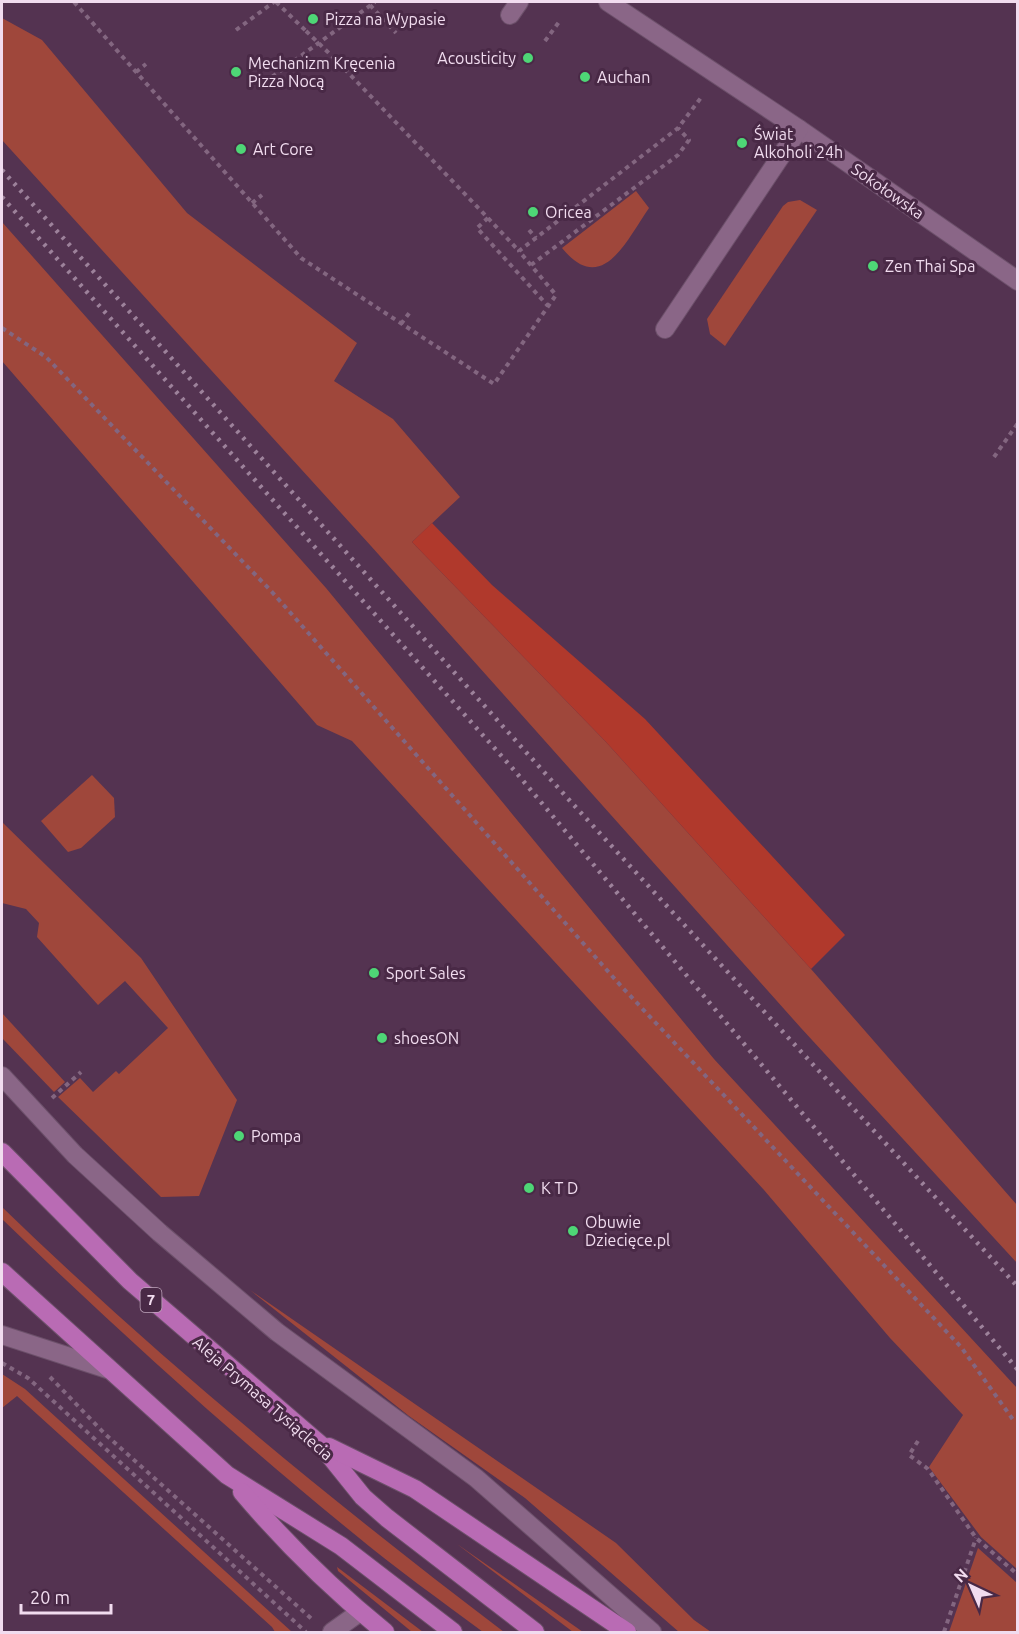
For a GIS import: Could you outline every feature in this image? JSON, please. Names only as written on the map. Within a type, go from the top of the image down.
[{"type":"main road","name":"Aleja Prymasa Tysiąclecia","points":[[2,1152],[130,1281],[311,1437],[339,1466],[363,1497],[534,1632]]},
{"type":"main road","points":[[2,1272],[227,1475],[291,1547],[360,1612],[385,1632]]},
{"type":"main road","points":[[311,1437],[357,1463],[415,1489],[627,1632]]},
{"type":"main road","points":[[227,1475],[341,1546],[453,1632]]},
{"type":"street","name":"Sokołowska","points":[[608,2],[799,129],[1017,281]]},
{"type":"street","points":[[665,329],[799,129]]},
{"type":"street","points":[[2,1076],[75,1155],[160,1233],[277,1332],[476,1478],[652,1632]]},
{"type":"street","points":[[2,1335],[107,1369]]},
{"type":"street","points":[[325,1629],[360,1612]]},
{"type":"path","points":[[74,2],[301,258],[494,384],[556,295],[488,218],[332,56],[275,2],[236,30]]},
{"type":"path","points":[[265,82],[375,2]]},
{"type":"path","points":[[81,9],[85,5]]},
{"type":"path","points":[[370,5],[396,33]]},
{"type":"path","points":[[545,41],[559,22]]},
{"type":"path","points":[[136,72],[146,64]]},
{"type":"path","points":[[519,251],[678,128],[703,95]]},
{"type":"path","points":[[531,265],[678,155],[689,140],[678,128]]},
{"type":"path","points":[[194,138],[200,134]]},
{"type":"path","points":[[252,203],[262,195]]},
{"type":"path","points":[[488,218],[477,228],[548,306]]},
{"type":"path","points":[[529,230],[536,238]]},
{"type":"path","points":[[401,324],[410,312]]},
{"type":"path","points":[[2,328],[46,357],[272,592],[621,986],[961,1347],[1014,1421]]},
{"type":"path","points":[[994,457],[1017,423]]},
{"type":"path","points":[[50,1101],[81,1072]]},
{"type":"path","points":[[2,1363],[28,1378],[306,1632]]},
{"type":"path","points":[[49,1376],[105,1434],[325,1629]]},
{"type":"path","points":[[918,1441],[909,1455],[928,1469],[976,1538],[1017,1575]]},
{"type":"path","points":[[944,1632],[976,1538]]},
{"type":"shaded area","points":[[2,18],[42,40],[187,213],[357,343],[334,381],[393,419],[460,497],[412,542],[606,742],[811,969],[1017,1205],[1017,1263],[801,1028],[371,546],[2,140]]},
{"type":"shaded area","points":[[636,191],[649,208],[612,259],[601,266],[589,267],[576,262],[562,248]]},
{"type":"shaded area","points":[[800,200],[817,210],[725,346],[710,334],[707,319],[783,206],[788,202]]},
{"type":"shaded area","points":[[2,222],[326,588],[714,1059],[1017,1388],[1017,1569],[981,1537],[929,1467],[963,1415],[890,1338],[764,1190],[352,741],[317,725],[2,361]]},
{"type":"shaded area","points":[[432,523],[492,585],[645,719],[845,935],[811,969],[606,742],[412,542]]},
{"type":"shaded area","points":[[92,775],[114,798],[115,817],[81,848],[68,852],[41,821]]},
{"type":"shaded area","points":[[2,822],[141,958],[237,1100],[199,1196],[161,1197],[58,1097],[80,1078],[93,1092],[116,1071],[119,1074],[168,1028],[125,981],[98,1005],[37,937],[39,923],[26,909],[2,903]]},
{"type":"shaded area","points":[[2,1013],[65,1082],[54,1092],[2,1038]]},
{"type":"shaded area","points":[[2,1207],[184,1374],[374,1531],[504,1632],[483,1632],[385,1559],[263,1458],[174,1380],[2,1219]]},
{"type":"shaded area","points":[[250,1290],[616,1543],[694,1620],[711,1632],[679,1632],[525,1498],[409,1416]]},
{"type":"shaded area","points":[[2,1374],[25,1389],[292,1632],[275,1632],[17,1396],[2,1408]]},
{"type":"shaded area","points":[[457,1544],[583,1632],[573,1632]]},
{"type":"shaded area","points":[[978,1548],[1017,1583],[1017,1632],[949,1632]]},
{"type":"shaded area","points":[[337,1567],[423,1632],[412,1632],[338,1571]]},
{"type":"railway","points":[[2,170],[571,802],[1018,1287]]},
{"type":"railway","points":[[2,197],[514,770],[1018,1370]]},
{"type":"place","name":"Pizza na Wypasie","points":[[313,19]]},
{"type":"place","name":"Acousticity","points":[[528,58]]},
{"type":"place","name":"Mechanizm Kręcenia Pizza Nocą","points":[[236,72]]},
{"type":"place","name":"Auchan","points":[[585,77]]},
{"type":"place","name":"Świat Alkoholi 24h","points":[[742,143]]},
{"type":"place","name":"Art Core","points":[[241,149]]},
{"type":"place","name":"Oricea","points":[[533,212]]},
{"type":"place","name":"Zen Thai Spa","points":[[873,266]]},
{"type":"place","name":"Sport Sales","points":[[374,973]]},
{"type":"place","name":"shoesON","points":[[382,1038]]},
{"type":"place","name":"Pompa","points":[[239,1136]]},
{"type":"place","name":"K T D","points":[[529,1188]]},
{"type":"place","name":"Obuwie Dziecięce.pl","points":[[573,1231]]}]
